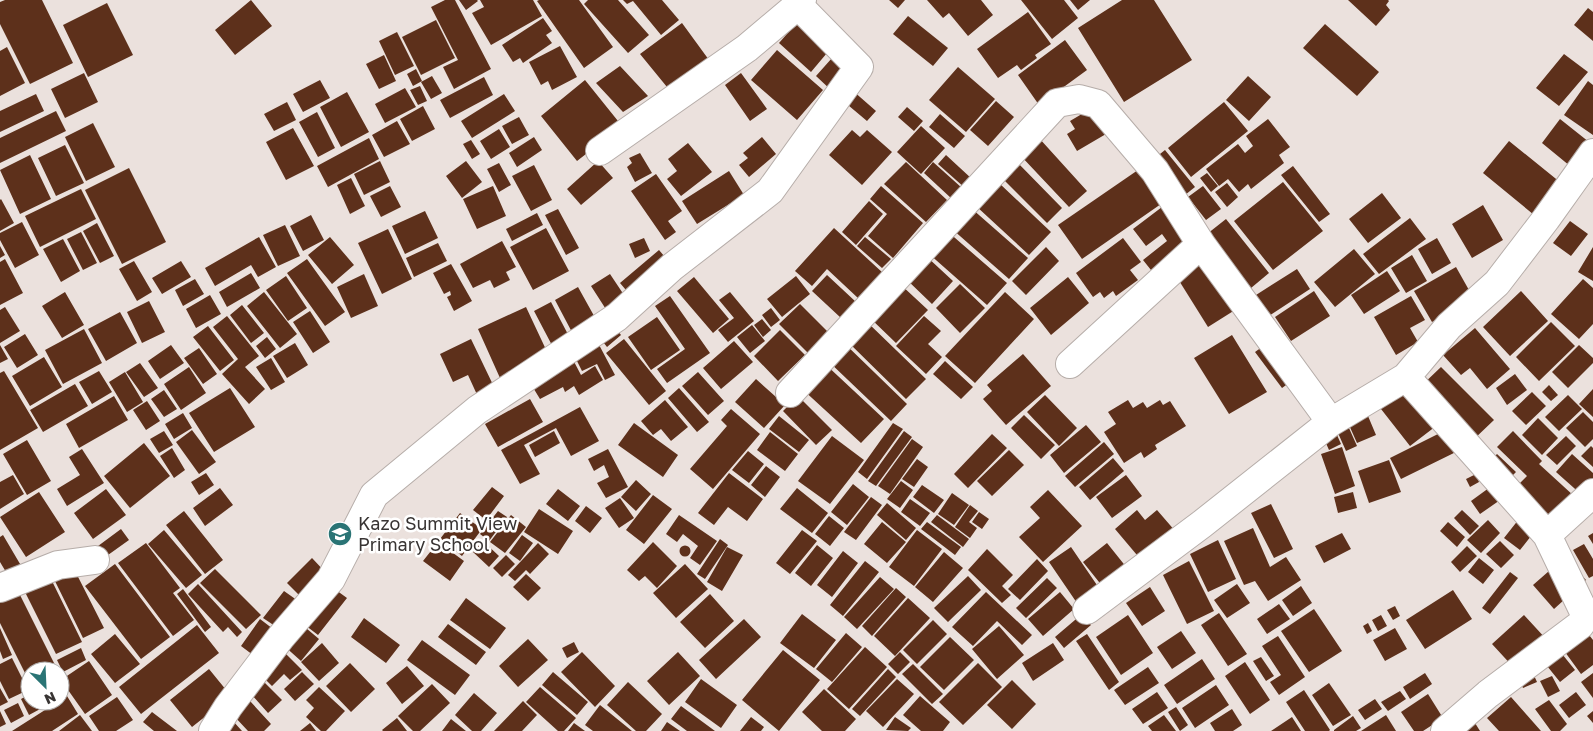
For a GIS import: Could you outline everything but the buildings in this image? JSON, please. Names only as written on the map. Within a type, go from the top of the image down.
[{"type":"street","points":[[213,731],[228,707],[269,653],[331,579],[374,495],[477,410],[617,317],[672,267],[770,191],[859,67],[800,2],[748,48],[600,152]]},
{"type":"street","points":[[790,393],[1057,103],[1078,99],[1098,104],[1155,171],[1201,244],[1331,422]]},
{"type":"street","points":[[1087,610],[1202,524],[1331,422],[1406,377],[1449,326],[1497,283],[1593,153]]},
{"type":"street","points":[[1070,364],[1201,244]]},
{"type":"street","points":[[1406,377],[1546,535],[1583,610],[1584,618],[1580,625],[1488,694],[1445,731]]},
{"type":"street","points":[[1546,535],[1593,493]]},
{"type":"street","points":[[0,588],[58,565],[95,560]]},
{"type":"place","name":"Kazo Summit View Primary School","points":[[340,534]]}]
